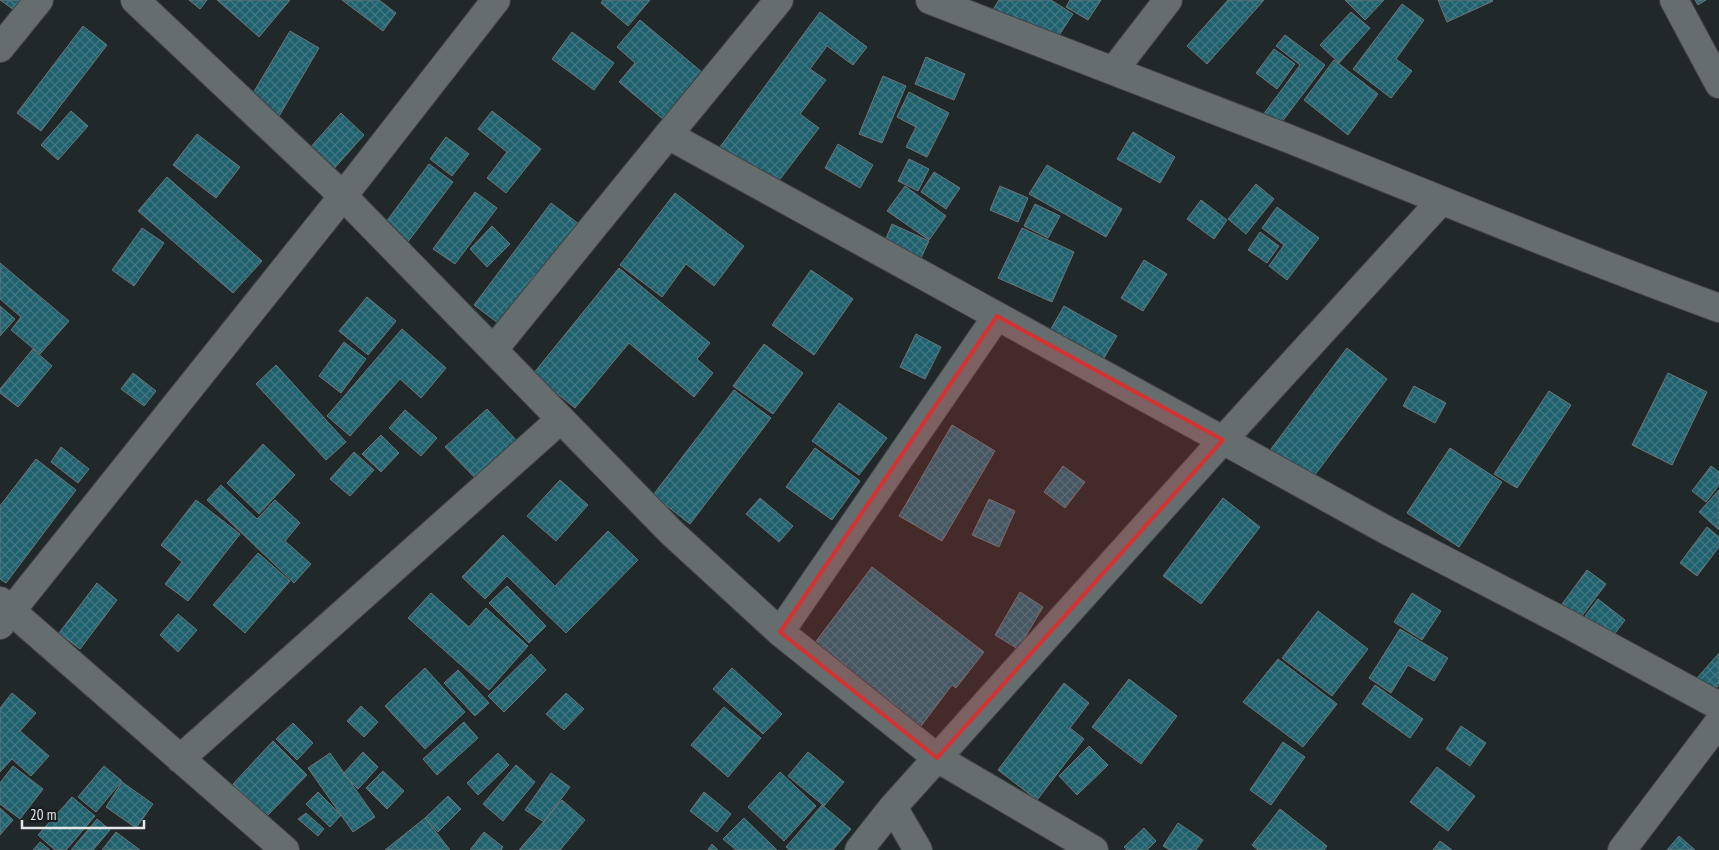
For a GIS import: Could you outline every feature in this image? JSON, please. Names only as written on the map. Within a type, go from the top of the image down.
[{"type":"street","points":[[3,38],[39,0]]},
{"type":"street","points":[[135,0],[343,196],[672,533],[780,632],[937,758],[1094,850]]},
{"type":"street","points":[[281,849],[180,759],[4,612],[343,196],[496,0]]},
{"type":"street","points":[[494,349],[779,0]]},
{"type":"street","points":[[930,0],[1114,70],[1637,278],[1719,308]]},
{"type":"street","points":[[1114,70],[1168,0]]},
{"type":"street","points":[[1674,0],[1719,84]]},
{"type":"street","points":[[668,135],[1388,531],[1566,623],[1719,706]]},
{"type":"street","points":[[859,850],[937,758],[1441,201]]},
{"type":"street","points":[[780,632],[997,316]]},
{"type":"street","points":[[180,759],[561,419]]},
{"type":"street","points":[[1622,850],[1719,722]]},
{"type":"street","points":[[894,807],[918,850]]},
{"type":"highlighted area","points":[[997,316],[1223,440],[937,758],[780,632]]},
{"type":"building","points":[[0,0],[37,0],[24,17]]},
{"type":"building","points":[[189,0],[207,0],[200,9]]},
{"type":"building","points":[[217,0],[290,0],[259,37]]},
{"type":"building","points":[[342,0],[379,0],[396,13],[383,31]]},
{"type":"building","points":[[603,0],[650,0],[628,26],[601,3]]},
{"type":"building","points":[[999,0],[1051,0],[1073,14],[1050,49],[992,11]]},
{"type":"building","points":[[1070,0],[1101,0],[1088,20],[1066,7]]},
{"type":"building","points":[[1228,0],[1264,0],[1207,64],[1187,46]]},
{"type":"building","points":[[1345,0],[1384,0],[1365,20]]},
{"type":"building","points":[[1438,0],[1492,0],[1493,1],[1447,22]]},
{"type":"building","points":[[1695,0],[1706,0],[1698,5]]},
{"type":"building","points":[[1402,4],[1424,20],[1396,59],[1412,71],[1391,98],[1353,69]]},
{"type":"building","points":[[820,12],[867,47],[853,65],[827,46],[810,69],[826,80],[800,114],[819,128],[771,191],[717,151]]},
{"type":"building","points":[[1351,12],[1370,28],[1339,63],[1320,45]]},
{"type":"building","points":[[640,20],[703,73],[664,120],[619,82],[635,63],[617,47]]},
{"type":"building","points":[[83,26],[107,45],[41,131],[17,113]]},
{"type":"building","points":[[290,31],[319,48],[278,118],[249,100]]},
{"type":"building","points":[[572,32],[614,63],[594,90],[552,59]]},
{"type":"building","points":[[1285,35],[1325,65],[1272,135],[1257,123],[1300,65],[1276,46]]},
{"type":"building","points":[[1274,49],[1295,64],[1277,89],[1256,73]]},
{"type":"building","points":[[926,57],[965,74],[954,100],[915,84]]},
{"type":"building","points":[[1334,60],[1378,94],[1348,135],[1304,100]]},
{"type":"building","points":[[883,76],[906,86],[882,143],[859,134]]},
{"type":"building","points":[[909,92],[949,113],[927,157],[906,147],[916,127],[897,117]]},
{"type":"building","points":[[71,111],[88,126],[58,160],[41,145]]},
{"type":"building","points":[[492,111],[541,149],[506,193],[487,178],[507,152],[478,129]]},
{"type":"building","points":[[341,113],[364,135],[331,172],[308,150]]},
{"type":"building","points":[[1133,132],[1175,157],[1160,183],[1117,159]]},
{"type":"building","points":[[197,134],[240,167],[216,198],[173,165]]},
{"type":"building","points":[[446,137],[469,154],[452,176],[430,159]]},
{"type":"building","points":[[838,144],[873,165],[860,188],[825,168]]},
{"type":"building","points":[[909,159],[929,169],[918,191],[898,181]]},
{"type":"building","points":[[429,164],[453,182],[407,243],[383,226]]},
{"type":"building","points":[[1047,165],[1122,209],[1106,237],[1029,194]]},
{"type":"building","points":[[934,172],[960,188],[946,209],[921,192]]},
{"type":"building","points":[[167,177],[262,261],[233,293],[138,211]]},
{"type":"building","points":[[1256,184],[1274,199],[1246,234],[1228,219]]},
{"type":"building","points":[[905,186],[946,216],[929,240],[887,211]]},
{"type":"building","points":[[1000,186],[1028,198],[1018,222],[990,210]]},
{"type":"building","points":[[475,192],[497,208],[455,264],[433,249]]},
{"type":"building","points":[[675,193],[744,246],[714,286],[686,264],[662,297],[620,265]]},
{"type":"building","points":[[1201,200],[1227,220],[1214,239],[1187,219]]},
{"type":"building","points":[[551,203],[579,224],[502,326],[474,305]]},
{"type":"building","points":[[1035,204],[1060,216],[1048,238],[1024,226]]},
{"type":"building","points":[[1277,207],[1319,238],[1287,280],[1269,266],[1284,245],[1262,228]]},
{"type":"building","points":[[892,224],[929,241],[918,264],[882,248]]},
{"type":"building","points":[[492,226],[510,244],[487,267],[470,249]]},
{"type":"building","points":[[142,228],[164,243],[134,286],[112,270]]},
{"type":"building","points":[[1022,228],[1074,252],[1052,302],[998,278]]},
{"type":"building","points":[[1260,232],[1279,246],[1267,263],[1248,250]]},
{"type":"building","points":[[1144,260],[1167,274],[1143,311],[1121,298]]},
{"type":"building","points":[[0,263],[69,321],[40,354],[11,330],[21,317],[0,299]]},
{"type":"building","points":[[619,268],[710,343],[697,359],[713,373],[694,397],[629,343],[575,408],[533,374]]},
{"type":"building","points":[[811,270],[853,299],[814,355],[772,325]]},
{"type":"building","points":[[367,297],[396,321],[368,355],[339,331]]},
{"type":"building","points":[[0,306],[15,319],[0,336]]},
{"type":"building","points":[[1064,306],[1117,336],[1101,363],[1048,334]]},
{"type":"building","points":[[402,329],[446,368],[421,398],[400,379],[350,436],[327,416]]},
{"type":"building","points":[[916,334],[941,347],[925,379],[900,367]]},
{"type":"building","points":[[344,342],[366,359],[341,393],[319,376]]},
{"type":"building","points":[[764,344],[803,373],[773,414],[733,386]]},
{"type":"building","points":[[1347,348],[1387,379],[1308,484],[1268,453]]},
{"type":"building","points":[[33,349],[52,366],[18,407],[0,393],[0,389]]},
{"type":"building","points":[[276,365],[346,442],[326,460],[256,384]]},
{"type":"building","points":[[133,373],[156,391],[144,406],[121,389]]},
{"type":"building","points":[[1668,373],[1707,392],[1672,465],[1632,445]]},
{"type":"building","points":[[1414,386],[1446,403],[1435,423],[1403,406]]},
{"type":"building","points":[[734,390],[771,418],[690,524],[653,495]]},
{"type":"building","points":[[1549,391],[1571,405],[1517,488],[1494,474]]},
{"type":"building","points":[[839,403],[887,438],[859,475],[812,441]]},
{"type":"building","points":[[487,409],[519,443],[478,481],[445,447]]},
{"type":"building","points":[[405,410],[437,438],[421,456],[389,428]]},
{"type":"building","points":[[952,425],[995,451],[942,541],[899,516]]},
{"type":"building","points":[[381,435],[399,453],[381,472],[362,454]]},
{"type":"building","points":[[263,444],[295,475],[259,514],[227,483]]},
{"type":"building","points":[[61,447],[89,469],[78,483],[51,462]]},
{"type":"building","points":[[815,448],[860,481],[832,520],[786,487]]},
{"type":"building","points":[[1450,448],[1502,482],[1459,547],[1407,513]]},
{"type":"building","points":[[354,452],[374,470],[350,496],[330,479]]},
{"type":"building","points":[[36,459],[76,490],[6,583],[0,579],[0,506]]},
{"type":"building","points":[[1063,466],[1085,482],[1065,508],[1044,492]]},
{"type":"building","points":[[1711,466],[1719,472],[1719,485],[1706,502],[1692,491]]},
{"type":"building","points":[[560,480],[588,505],[556,541],[527,516]]},
{"type":"building","points":[[221,485],[257,519],[275,500],[300,523],[285,541],[311,564],[294,583],[207,500]]},
{"type":"building","points":[[1719,490],[1719,530],[1699,512]]},
{"type":"building","points":[[760,498],[793,526],[779,542],[746,514]]},
{"type":"building","points":[[1223,498],[1260,527],[1201,604],[1163,576]]},
{"type":"building","points":[[989,499],[1015,511],[999,547],[972,535]]},
{"type":"building","points":[[196,500],[240,534],[188,601],[165,584],[182,562],[161,545]]},
{"type":"building","points":[[1707,527],[1719,537],[1719,547],[1697,576],[1680,563]]},
{"type":"building","points":[[608,531],[638,560],[566,633],[507,576],[485,599],[462,577],[503,535],[555,586]]},
{"type":"building","points":[[258,553],[290,581],[245,633],[213,605]]},
{"type":"building","points":[[872,567],[984,652],[956,688],[952,685],[915,734],[808,652]]},
{"type":"building","points":[[1587,570],[1606,584],[1576,624],[1557,611]]},
{"type":"building","points":[[97,583],[117,600],[80,649],[59,633]]},
{"type":"building","points":[[507,586],[546,626],[529,643],[489,603]]},
{"type":"building","points":[[1020,592],[1043,607],[1018,649],[995,635]]},
{"type":"building","points":[[431,593],[469,627],[486,608],[528,646],[489,690],[408,618]]},
{"type":"building","points":[[1412,593],[1441,611],[1422,640],[1394,622]]},
{"type":"building","points":[[1598,599],[1625,620],[1607,644],[1579,624]]},
{"type":"building","points":[[1318,611],[1368,649],[1332,696],[1282,658]]},
{"type":"building","points":[[178,614],[197,630],[178,652],[160,635]]},
{"type":"building","points":[[1400,629],[1448,658],[1434,681],[1408,665],[1391,693],[1369,678]]},
{"type":"building","points":[[1719,653],[1719,685],[1698,709],[1683,694]]},
{"type":"building","points":[[531,654],[546,670],[504,712],[488,696]]},
{"type":"building","points":[[1278,659],[1337,704],[1303,747],[1243,702]]},
{"type":"building","points":[[425,668],[465,712],[425,749],[385,706]]},
{"type":"building","points":[[732,668],[782,714],[763,734],[713,689]]},
{"type":"building","points":[[458,670],[489,703],[475,716],[444,683]]},
{"type":"building","points":[[1129,679],[1177,716],[1141,764],[1092,727]]},
{"type":"building","points":[[1064,683],[1089,703],[1070,728],[1084,739],[1037,800],[998,770]]},
{"type":"building","points":[[1375,685],[1423,719],[1410,738],[1362,704]]},
{"type":"building","points":[[12,693],[36,713],[20,731],[49,756],[31,776],[12,759],[0,772],[0,708]]},
{"type":"building","points":[[566,693],[584,709],[564,730],[546,714]]},
{"type":"building","points":[[361,706],[378,722],[364,737],[347,721]]},
{"type":"building","points":[[724,707],[761,738],[728,777],[691,745]]},
{"type":"building","points":[[464,722],[478,738],[437,775],[423,759]]},
{"type":"building","points":[[293,723],[313,743],[297,760],[276,739]]},
{"type":"building","points":[[1461,726],[1486,743],[1470,766],[1446,749]]},
{"type":"building","points":[[273,741],[307,775],[266,817],[233,784]]},
{"type":"building","points":[[1283,742],[1305,757],[1271,805],[1250,790]]},
{"type":"building","points":[[1089,746],[1108,765],[1077,795],[1059,776]]},
{"type":"building","points":[[363,752],[378,767],[358,789],[343,774]]},
{"type":"building","points":[[808,752],[844,782],[824,806],[788,776]]},
{"type":"building","points":[[330,753],[375,817],[353,832],[308,768]]},
{"type":"building","points":[[498,753],[509,765],[478,795],[467,783]]},
{"type":"building","points":[[516,765],[535,782],[503,821],[483,804]]},
{"type":"building","points":[[13,766],[43,789],[20,819],[0,804],[0,783]]},
{"type":"building","points":[[104,766],[122,781],[96,812],[78,797]]},
{"type":"building","points":[[1437,767],[1475,796],[1448,831],[1410,802]]},
{"type":"building","points":[[383,771],[404,791],[387,809],[366,788]]},
{"type":"building","points":[[780,772],[816,806],[784,841],[748,807]]},
{"type":"building","points":[[551,773],[570,787],[544,822],[525,810]]},
{"type":"building","points":[[122,782],[153,804],[136,828],[106,807]]},
{"type":"building","points":[[318,792],[341,815],[330,827],[306,804]]},
{"type":"building","points":[[704,792],[731,814],[717,832],[690,811]]},
{"type":"building","points":[[448,796],[461,809],[438,832],[425,818]]},
{"type":"building","points":[[72,797],[95,816],[66,850],[55,850],[38,835]]},
{"type":"building","points":[[562,800],[585,820],[560,850],[519,850]]},
{"type":"building","points":[[822,805],[851,829],[833,850],[790,850],[786,847]]},
{"type":"building","points":[[0,808],[13,820],[0,835]]},
{"type":"building","points":[[1280,809],[1327,846],[1324,850],[1258,850],[1252,845]]},
{"type":"building","points":[[306,813],[324,829],[318,836],[298,819]]},
{"type":"building","points":[[425,818],[450,850],[385,850]]},
{"type":"building","points":[[744,818],[777,850],[736,850],[723,839]]},
{"type":"building","points":[[97,819],[110,830],[93,850],[71,850]]},
{"type":"building","points":[[1178,823],[1203,840],[1196,850],[1170,850],[1163,846]]},
{"type":"building","points":[[1144,828],[1156,841],[1147,850],[1127,850],[1124,847]]},
{"type":"building","points":[[116,832],[140,850],[102,850]]},
{"type":"building","points":[[484,832],[503,847],[501,850],[470,850]]},
{"type":"building","points":[[1679,836],[1695,850],[1667,850]]},
{"type":"building","points":[[1440,841],[1452,850],[1433,850]]},
{"type":"building","points":[[40,842],[50,850],[33,850]]},
{"type":"building","points":[[712,844],[718,850],[708,850]]}]
